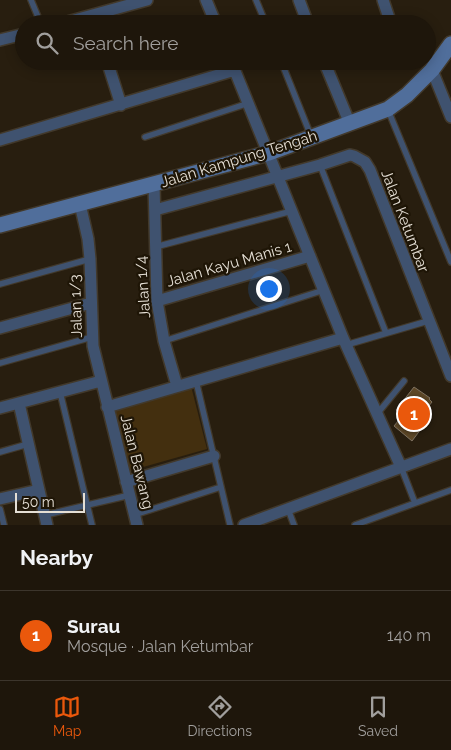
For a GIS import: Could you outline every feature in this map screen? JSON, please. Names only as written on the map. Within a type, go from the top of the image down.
[{"type":"street","points":[[104,15],[146,0]]},
{"type":"street","points":[[206,0],[212,15]]},
{"type":"street","points":[[298,0],[304,15]]},
{"type":"street","points":[[383,0],[388,15]]},
{"type":"street","points":[[0,40],[15,36]]},
{"type":"street","name":"Jalan Kampung Tengah","points":[[436,65],[451,44]]},
{"type":"street","points":[[109,70],[121,105]]},
{"type":"street","points":[[0,140],[121,105],[222,70]]},
{"type":"street","points":[[235,70],[344,342],[402,467]]},
{"type":"street","points":[[328,70],[350,124]]},
{"type":"street","points":[[432,70],[451,117]]},
{"type":"street","name":"Jalan Kampung Tengah","points":[[0,225],[269,153],[312,138],[388,110],[408,95],[432,70]]},
{"type":"street","name":"Jalan Ketumbar","points":[[154,210],[320,165],[350,155],[365,162],[370,170],[451,376]]},
{"type":"street","name":"Jalan 1/4","points":[[154,184],[157,301],[164,340],[177,386]]},
{"type":"street","name":"Jalan 1/3","points":[[80,204],[88,240],[90,260],[93,346],[108,407]]},
{"type":"street","name":"Jalan Kayu Manis 1","points":[[157,301],[310,256]]},
{"type":"street","points":[[0,328],[91,303]]},
{"type":"street","points":[[108,407],[177,386],[344,342]]},
{"type":"street","points":[[0,408],[101,381]]},
{"type":"street","points":[[19,403],[46,520]]},
{"type":"street","name":"Jalan Bawang","points":[[108,407],[135,520]]},
{"type":"street","points":[[244,525],[451,449]]},
{"type":"street","points":[[126,482],[214,456]]},
{"type":"street","points":[[0,500],[38,490]]},
{"type":"lane","points":[[31,0],[37,15]]},
{"type":"lane","points":[[256,0],[262,15]]},
{"type":"lane","points":[[285,70],[312,138]]},
{"type":"lane","points":[[145,137],[248,103]]},
{"type":"lane","points":[[388,110],[451,262]]},
{"type":"lane","points":[[320,165],[386,334]]},
{"type":"lane","points":[[155,247],[292,211]]},
{"type":"lane","points":[[0,284],[90,260]]},
{"type":"lane","points":[[164,340],[324,290]]},
{"type":"lane","points":[[344,342],[386,334],[428,321]]},
{"type":"lane","points":[[0,363],[92,337]]},
{"type":"lane","points":[[196,381],[230,525]]},
{"type":"lane","points":[[377,414],[404,381]]},
{"type":"lane","points":[[60,392],[92,525]]},
{"type":"lane","points":[[0,452],[28,444]]},
{"type":"lane","points":[[402,467],[415,503]]},
{"type":"lane","points":[[135,520],[222,487]]},
{"type":"lane","points":[[355,525],[451,490]]},
{"type":"lane","points":[[46,520],[87,505],[130,495]]},
{"type":"lane","points":[[0,509],[4,525]]},
{"type":"lane","points":[[288,509],[294,525]]},
{"type":"shaded area","points":[[191,386],[207,449],[129,471],[112,407]]},
{"type":"building","points":[[414,387],[430,398],[432,402],[424,412],[428,415],[421,423],[424,425],[412,441],[394,426],[403,415],[396,410]]},
{"type":"place","name":"Surau","points":[[414,414]]}]
